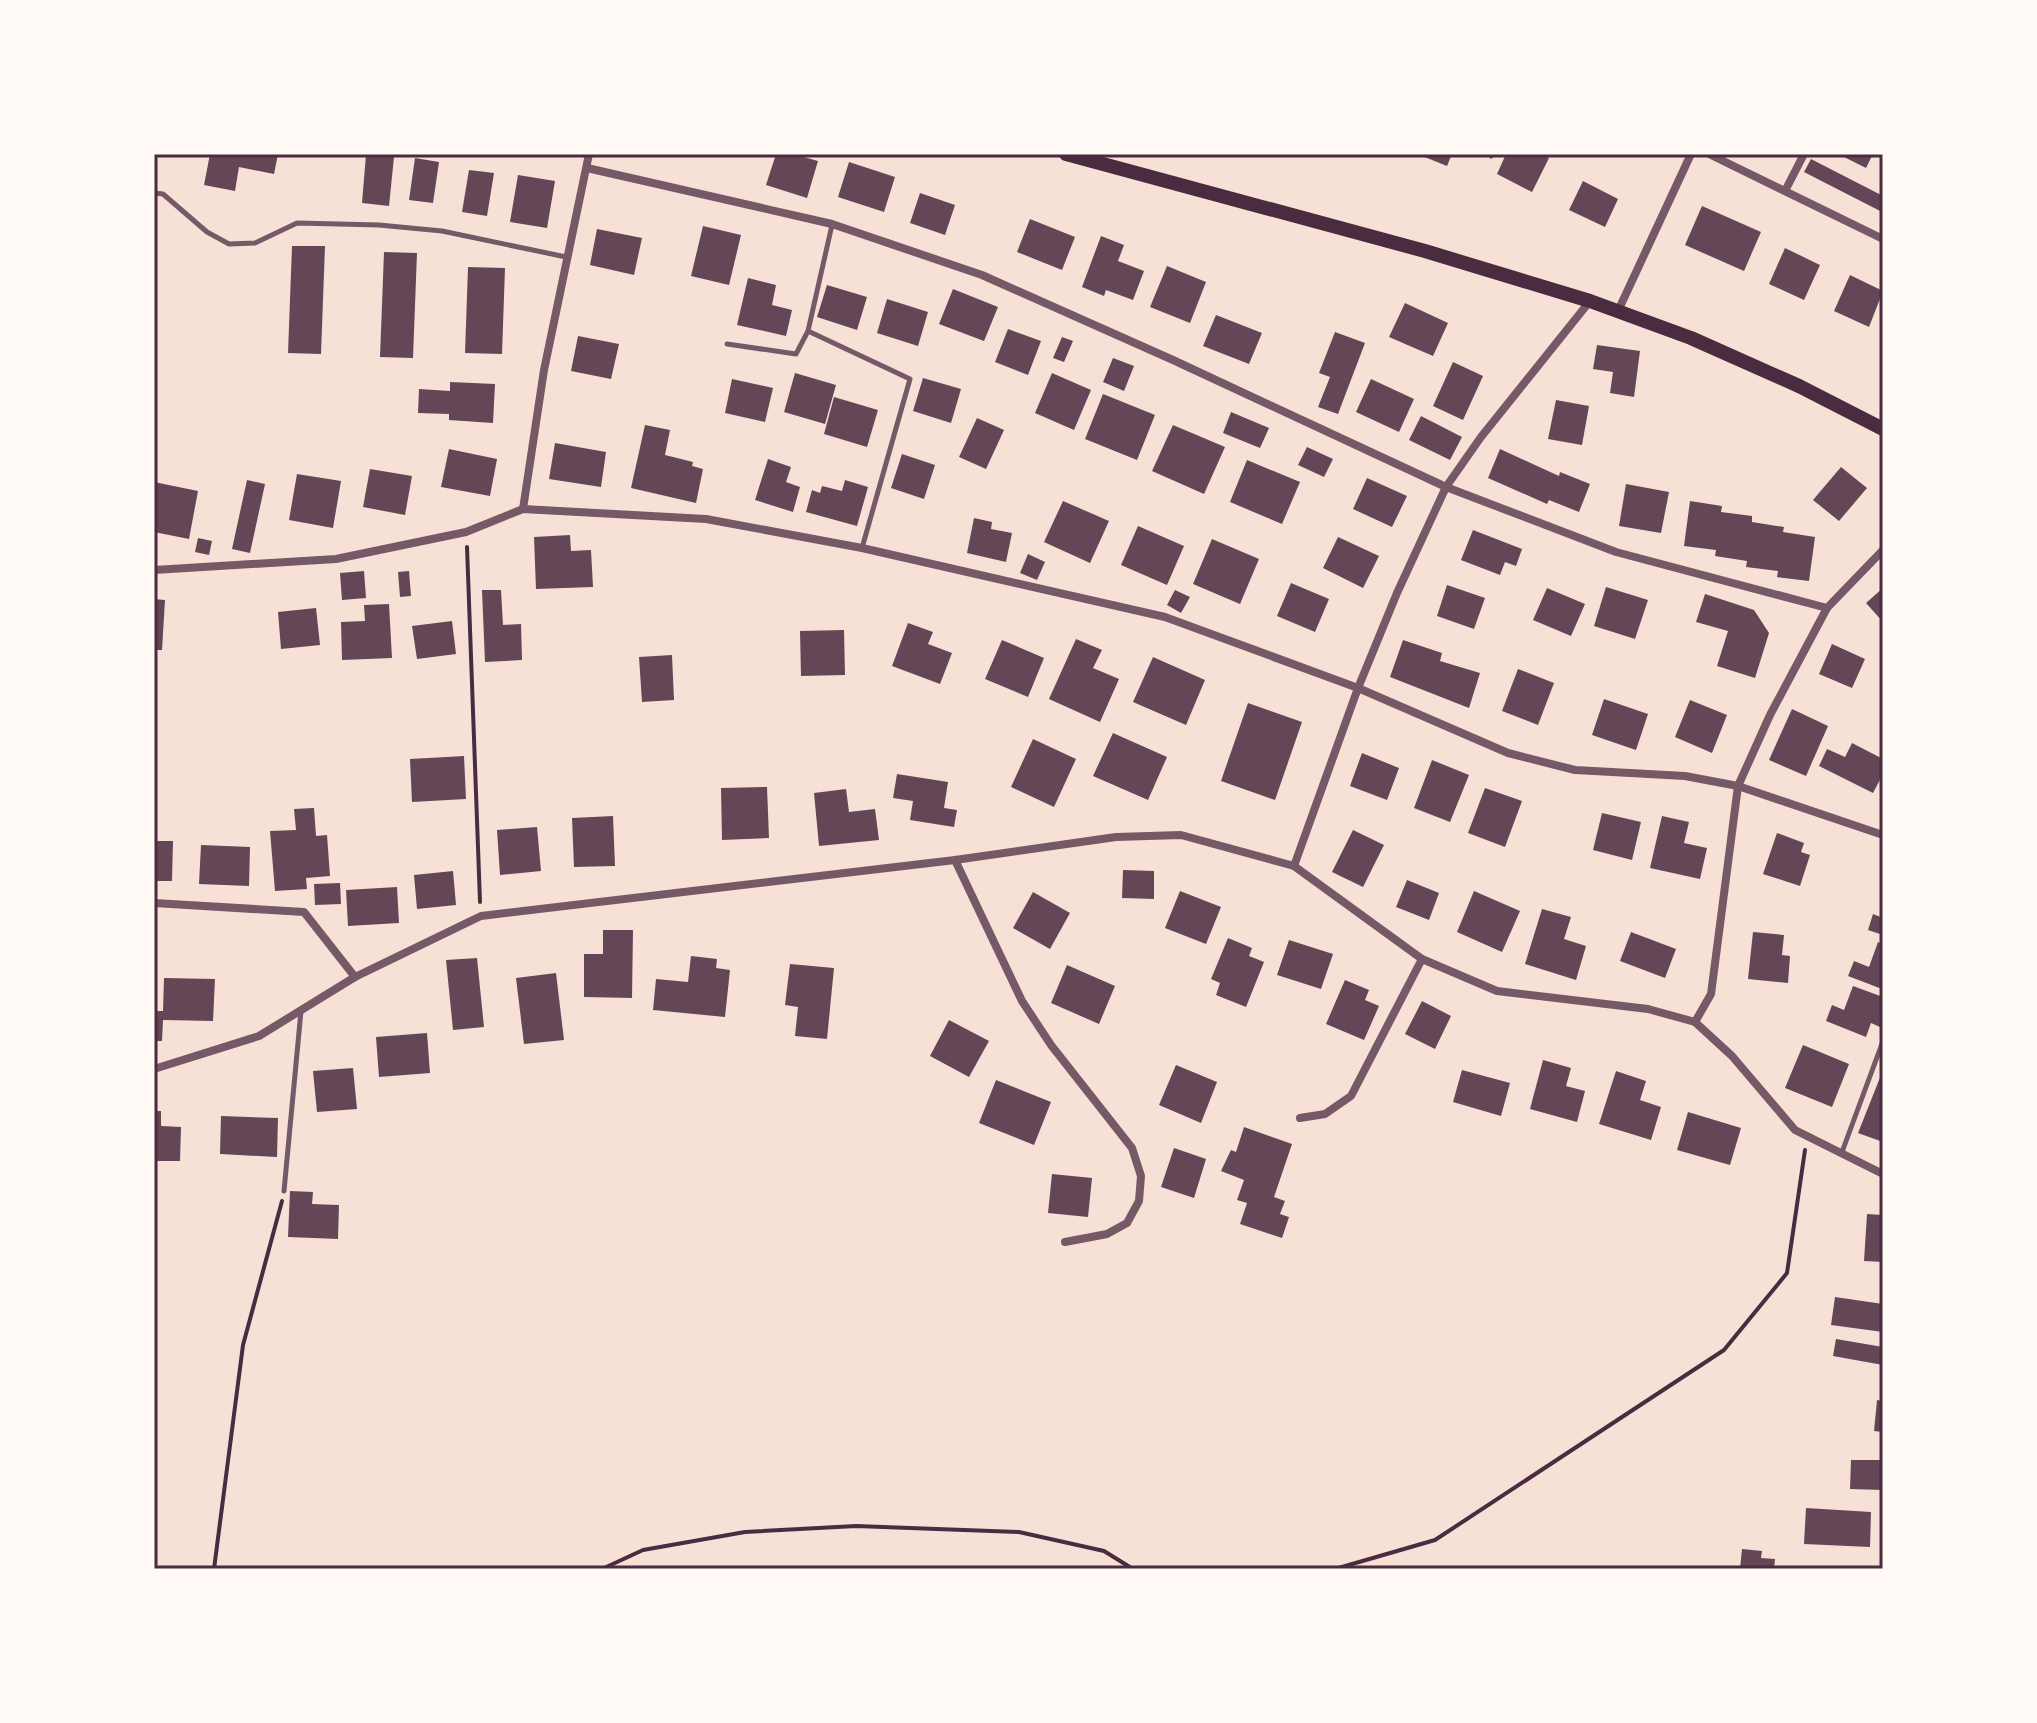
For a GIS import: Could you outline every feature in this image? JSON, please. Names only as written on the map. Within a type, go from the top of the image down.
[{"type":"main road","points":[[1066,154],[1425,251],[1590,301],[1691,338],[1799,386],[1883,429]]},
{"type":"street","points":[[523,509],[544,370],[589,154]]},
{"type":"street","points":[[1618,311],[1691,154]]},
{"type":"street","points":[[1709,154],[1882,235]]},
{"type":"street","points":[[1786,189],[1804,154]]},
{"type":"street","points":[[587,168],[832,224],[982,275],[1446,487],[1616,552],[1827,608]]},
{"type":"street","points":[[1294,866],[1358,688],[1446,487],[1481,437],[1590,301]]},
{"type":"street","points":[[154,570],[336,559],[466,532],[523,509],[706,519],[862,548],[1165,617],[1358,688],[1508,753],[1575,770],[1685,776],[1738,786],[1883,835]]},
{"type":"street","points":[[1695,1022],[1711,994],[1738,786],[1770,715],[1827,608],[1883,550]]},
{"type":"street","points":[[154,1069],[259,1036],[355,977],[481,916],[955,860],[1116,837],[1181,835],[1294,866],[1422,959],[1497,991],[1648,1009],[1695,1022],[1732,1056],[1795,1130],[1883,1174]]},
{"type":"street","points":[[955,860],[1022,1001],[1051,1045],[1132,1148],[1141,1176],[1139,1201],[1127,1223],[1107,1234],[1065,1242]]},
{"type":"street","points":[[154,903],[304,912],[355,977]]},
{"type":"street","points":[[1300,1118],[1325,1114],[1351,1096],[1422,959]]},
{"type":"lane","points":[[154,193],[163,194],[207,232],[229,244],[255,243],[297,223],[379,225],[442,231],[566,257]]},
{"type":"lane","points":[[727,344],[796,354],[808,331],[832,224]]},
{"type":"lane","points":[[808,331],[910,379],[862,548]]},
{"type":"lane","points":[[284,1191],[301,1010]]},
{"type":"lane","points":[[1841,1155],[1883,1041]]},
{"type":"path","points":[[466,532],[481,916]]},
{"type":"path","points":[[1335,1569],[1435,1540],[1724,1350],[1787,1273],[1807,1137]]},
{"type":"path","points":[[214,1569],[243,1345],[284,1191]]},
{"type":"path","points":[[602,1569],[643,1550],[745,1532],[856,1526],[1019,1532],[1104,1551],[1133,1569]]},
{"type":"building","points":[[210,154],[278,154],[274,174],[239,167],[235,191],[204,185]]},
{"type":"building","points":[[776,154],[793,154],[818,161],[807,198],[766,185]]},
{"type":"building","points":[[1417,154],[1452,154],[1447,166]]},
{"type":"building","points":[[1506,154],[1546,154],[1549,158],[1532,192],[1497,174]]},
{"type":"building","points":[[1838,154],[1873,154],[1866,168]]},
{"type":"building","points":[[366,155],[394,157],[389,206],[362,203]]},
{"type":"building","points":[[415,158],[439,162],[433,203],[409,200]]},
{"type":"building","points":[[1811,159],[1883,196],[1882,212],[1804,172]]},
{"type":"building","points":[[849,162],[895,177],[884,212],[838,197]]},
{"type":"building","points":[[469,170],[494,173],[487,216],[462,212]]},
{"type":"building","points":[[518,175],[555,181],[547,228],[510,222]]},
{"type":"building","points":[[1583,181],[1618,199],[1605,227],[1569,210]]},
{"type":"building","points":[[920,193],[955,205],[945,235],[910,223]]},
{"type":"building","points":[[1702,206],[1761,232],[1744,271],[1685,245]]},
{"type":"building","points":[[1030,219],[1075,237],[1062,270],[1017,252]]},
{"type":"building","points":[[703,226],[741,235],[729,285],[691,276]]},
{"type":"building","points":[[597,229],[642,238],[634,275],[590,265]]},
{"type":"building","points":[[1101,236],[1124,245],[1118,261],[1144,271],[1133,300],[1106,290],[1104,296],[1082,287]]},
{"type":"building","points":[[292,246],[325,246],[321,354],[288,353]]},
{"type":"building","points":[[1785,248],[1820,265],[1804,300],[1769,284]]},
{"type":"building","points":[[384,252],[417,253],[413,358],[380,357]]},
{"type":"building","points":[[1167,266],[1206,282],[1190,323],[1150,307]]},
{"type":"building","points":[[468,267],[505,268],[502,354],[465,353]]},
{"type":"building","points":[[1850,275],[1883,291],[1869,327],[1834,311]]},
{"type":"building","points":[[748,278],[776,285],[772,305],[792,310],[786,336],[737,325]]},
{"type":"building","points":[[827,285],[867,297],[857,330],[817,317]]},
{"type":"building","points":[[953,289],[998,307],[984,341],[939,324]]},
{"type":"building","points":[[887,299],[928,312],[918,346],[877,333]]},
{"type":"building","points":[[1405,303],[1448,323],[1433,356],[1389,337]]},
{"type":"building","points":[[1216,315],[1262,333],[1249,364],[1203,346]]},
{"type":"building","points":[[1008,329],[1041,341],[1028,375],[995,362]]},
{"type":"building","points":[[1335,332],[1365,343],[1338,414],[1318,407],[1330,377],[1319,373]]},
{"type":"building","points":[[578,336],[619,344],[611,379],[571,371]]},
{"type":"building","points":[[1062,337],[1073,341],[1064,362],[1053,358]]},
{"type":"building","points":[[1597,345],[1640,351],[1634,397],[1610,393],[1613,372],[1593,369]]},
{"type":"building","points":[[1113,358],[1134,366],[1124,391],[1103,382]]},
{"type":"building","points":[[1453,362],[1483,376],[1463,420],[1433,406]]},
{"type":"building","points":[[795,373],[836,385],[825,424],[784,412]]},
{"type":"building","points":[[1052,373],[1091,390],[1074,430],[1035,413]]},
{"type":"building","points":[[923,378],[961,389],[951,423],[913,411]]},
{"type":"building","points":[[732,379],[773,388],[765,422],[725,413]]},
{"type":"building","points":[[1371,379],[1414,399],[1399,432],[1356,412]]},
{"type":"building","points":[[450,382],[495,384],[493,423],[449,420],[449,414],[418,413],[419,389],[450,391]]},
{"type":"building","points":[[1103,394],[1155,415],[1137,460],[1085,439]]},
{"type":"building","points":[[834,397],[878,410],[867,447],[824,434]]},
{"type":"building","points":[[1556,400],[1589,406],[1582,445],[1548,439]]},
{"type":"building","points":[[1231,412],[1269,428],[1260,448],[1223,433]]},
{"type":"building","points":[[1421,416],[1462,437],[1450,460],[1409,440]]},
{"type":"building","points":[[977,418],[1004,430],[986,469],[959,457]]},
{"type":"building","points":[[645,425],[670,430],[665,455],[693,462],[692,466],[703,469],[696,503],[631,488]]},
{"type":"building","points":[[1173,425],[1225,447],[1204,494],[1152,471]]},
{"type":"building","points":[[555,443],[606,452],[601,487],[549,479]]},
{"type":"building","points":[[1307,447],[1333,459],[1324,477],[1298,465]]},
{"type":"building","points":[[449,449],[497,459],[490,496],[441,487]]},
{"type":"building","points":[[1500,449],[1559,476],[1560,472],[1590,484],[1579,512],[1549,500],[1547,504],[1488,478]]},
{"type":"building","points":[[902,454],[935,465],[924,499],[891,488]]},
{"type":"building","points":[[768,459],[791,467],[786,482],[800,487],[793,512],[755,500]]},
{"type":"building","points":[[1247,460],[1300,482],[1282,524],[1230,502]]},
{"type":"building","points":[[1841,467],[1867,488],[1839,521],[1813,500]]},
{"type":"building","points":[[370,469],[412,476],[405,515],[363,507]]},
{"type":"building","points":[[297,474],[341,481],[333,528],[289,520]]},
{"type":"building","points":[[1367,478],[1407,496],[1392,527],[1353,509]]},
{"type":"building","points":[[247,480],[265,484],[250,553],[232,549]]},
{"type":"building","points":[[845,480],[868,487],[857,526],[806,512],[812,490],[820,493],[822,486],[842,491]]},
{"type":"building","points":[[154,482],[198,491],[189,539],[154,532]]},
{"type":"building","points":[[1626,484],[1669,492],[1661,533],[1619,526]]},
{"type":"building","points":[[1063,501],[1109,521],[1090,563],[1044,542]]},
{"type":"building","points":[[1690,501],[1722,506],[1721,512],[1752,516],[1752,522],[1784,527],[1783,532],[1815,537],[1809,581],[1777,577],[1778,571],[1746,567],[1747,561],[1715,556],[1716,550],[1684,546]]},
{"type":"building","points":[[974,518],[992,522],[991,529],[1012,533],[1006,562],[967,553]]},
{"type":"building","points":[[1138,526],[1184,546],[1167,585],[1121,565]]},
{"type":"building","points":[[1473,530],[1522,549],[1516,566],[1505,562],[1500,575],[1461,560]]},
{"type":"building","points":[[570,535],[571,551],[591,550],[593,587],[536,589],[534,537]]},
{"type":"building","points":[[1338,537],[1379,556],[1363,588],[1323,568]]},
{"type":"building","points":[[198,538],[212,541],[209,555],[195,552]]},
{"type":"building","points":[[1212,539],[1259,559],[1240,604],[1193,584]]},
{"type":"building","points":[[1028,554],[1045,562],[1037,580],[1020,573]]},
{"type":"building","points":[[364,571],[366,598],[342,600],[340,573]]},
{"type":"building","points":[[409,571],[411,596],[400,597],[398,572]]},
{"type":"building","points":[[1291,583],[1329,599],[1315,632],[1277,616]]},
{"type":"building","points":[[1447,585],[1485,598],[1474,629],[1437,616]]},
{"type":"building","points":[[1606,587],[1648,600],[1635,639],[1594,626]]},
{"type":"building","points":[[1547,588],[1585,604],[1571,636],[1533,620]]},
{"type":"building","points":[[1883,588],[1883,622],[1866,603]]},
{"type":"building","points":[[482,590],[501,590],[503,625],[521,624],[522,660],[485,662]]},
{"type":"building","points":[[1175,590],[1190,597],[1181,613],[1167,605]]},
{"type":"building","points":[[1705,594],[1754,610],[1769,633],[1755,678],[1717,666],[1728,631],[1696,622]]},
{"type":"building","points":[[154,599],[165,600],[162,650],[154,650]]},
{"type":"building","points":[[389,604],[392,658],[342,660],[341,622],[365,621],[364,605]]},
{"type":"building","points":[[316,608],[320,645],[281,649],[278,612]]},
{"type":"building","points":[[452,621],[456,654],[417,659],[412,626]]},
{"type":"building","points":[[908,623],[933,632],[928,644],[952,653],[940,684],[892,666]]},
{"type":"building","points":[[844,630],[845,675],[801,676],[800,631]]},
{"type":"building","points":[[1076,639],[1102,650],[1093,668],[1119,679],[1100,722],[1049,699]]},
{"type":"building","points":[[1002,640],[1044,658],[1028,697],[985,679]]},
{"type":"building","points":[[1403,640],[1442,653],[1440,661],[1480,673],[1469,708],[1390,677]]},
{"type":"building","points":[[1832,644],[1865,659],[1852,688],[1819,674]]},
{"type":"building","points":[[672,655],[674,700],[642,702],[639,657]]},
{"type":"building","points":[[1153,657],[1205,680],[1186,725],[1133,702]]},
{"type":"building","points":[[1518,669],[1554,683],[1538,725],[1502,711]]},
{"type":"building","points":[[1604,699],[1648,714],[1636,750],[1592,735]]},
{"type":"building","points":[[1690,700],[1727,715],[1712,753],[1675,737]]},
{"type":"building","points":[[1248,703],[1302,722],[1275,800],[1221,781]]},
{"type":"building","points":[[1792,709],[1828,726],[1806,776],[1769,760]]},
{"type":"building","points":[[1113,733],[1167,757],[1148,800],[1093,776]]},
{"type":"building","points":[[1033,739],[1076,759],[1054,807],[1011,787]]},
{"type":"building","points":[[1852,743],[1883,759],[1883,774],[1873,793],[1819,766],[1827,749],[1845,757]]},
{"type":"building","points":[[1362,753],[1399,768],[1387,800],[1350,786]]},
{"type":"building","points":[[464,756],[466,799],[412,802],[410,759]]},
{"type":"building","points":[[1432,760],[1469,775],[1450,822],[1414,808]]},
{"type":"building","points":[[897,774],[948,782],[944,808],[957,810],[954,827],[910,820],[913,801],[893,798]]},
{"type":"building","points":[[767,787],[769,838],[722,840],[721,788]]},
{"type":"building","points":[[1485,788],[1522,801],[1505,847],[1468,833]]},
{"type":"building","points":[[846,789],[849,812],[875,809],[879,840],[819,846],[814,793]]},
{"type":"building","points":[[314,808],[316,836],[327,835],[330,876],[306,878],[307,889],[275,891],[270,831],[296,830],[294,809]]},
{"type":"building","points":[[1602,813],[1641,822],[1632,860],[1593,850]]},
{"type":"building","points":[[613,816],[615,866],[574,867],[572,818]]},
{"type":"building","points":[[1662,816],[1689,822],[1684,843],[1707,848],[1700,879],[1650,868]]},
{"type":"building","points":[[537,827],[541,871],[500,875],[497,830]]},
{"type":"building","points":[[1353,830],[1384,845],[1363,887],[1332,872]]},
{"type":"building","points":[[1777,833],[1804,843],[1801,852],[1810,855],[1800,886],[1763,874]]},
{"type":"building","points":[[154,841],[173,841],[172,881],[154,881]]},
{"type":"building","points":[[201,845],[250,847],[249,886],[199,884]]},
{"type":"building","points":[[1123,870],[1154,871],[1154,899],[1122,898]]},
{"type":"building","points":[[453,871],[456,905],[417,909],[414,875]]},
{"type":"building","points":[[1407,880],[1439,893],[1429,920],[1396,907]]},
{"type":"building","points":[[340,883],[341,904],[315,905],[314,884]]},
{"type":"building","points":[[397,887],[399,923],[348,926],[346,890]]},
{"type":"building","points":[[1180,891],[1221,907],[1206,944],[1165,928]]},
{"type":"building","points":[[1474,891],[1520,911],[1502,952],[1457,932]]},
{"type":"building","points":[[1033,892],[1070,913],[1050,949],[1013,928]]},
{"type":"building","points":[[1542,909],[1571,917],[1564,939],[1586,946],[1576,980],[1525,964]]},
{"type":"building","points":[[1873,914],[1883,918],[1883,935],[1868,930]]},
{"type":"building","points":[[603,930],[633,930],[632,998],[584,997],[584,954],[603,954]]},
{"type":"building","points":[[1631,932],[1676,949],[1665,978],[1620,961]]},
{"type":"building","points":[[1753,932],[1784,935],[1782,955],[1790,956],[1788,983],[1748,979]]},
{"type":"building","points":[[1228,938],[1252,948],[1249,956],[1264,962],[1246,1007],[1216,995],[1220,983],[1211,979]]},
{"type":"building","points":[[1289,940],[1333,954],[1321,989],[1277,975]]},
{"type":"building","points":[[1878,942],[1883,944],[1882,989],[1848,976],[1854,961],[1869,967]]},
{"type":"building","points":[[691,956],[717,959],[716,968],[730,970],[725,1017],[653,1010],[656,979],[688,982]]},
{"type":"building","points":[[477,958],[484,1027],[453,1030],[446,960]]},
{"type":"building","points":[[790,964],[834,968],[827,1039],[795,1036],[798,1007],[785,1005]]},
{"type":"building","points":[[1067,965],[1115,986],[1099,1024],[1051,1003]]},
{"type":"building","points":[[556,973],[564,1040],[524,1044],[516,978]]},
{"type":"building","points":[[164,978],[215,979],[213,1021],[163,1020],[162,1041],[154,1041],[154,1011],[163,1011]]},
{"type":"building","points":[[1345,980],[1369,990],[1365,1000],[1379,1006],[1364,1040],[1326,1024]]},
{"type":"building","points":[[1853,986],[1883,997],[1883,1020],[1880,1027],[1871,1023],[1866,1037],[1826,1021],[1832,1005],[1844,1010]]},
{"type":"building","points":[[1422,1001],[1451,1016],[1435,1049],[1405,1034]]},
{"type":"building","points":[[949,1020],[989,1041],[969,1077],[930,1056]]},
{"type":"building","points":[[427,1033],[430,1073],[379,1077],[376,1037]]},
{"type":"building","points":[[1803,1045],[1849,1064],[1832,1107],[1785,1088]]},
{"type":"building","points":[[1543,1060],[1571,1068],[1566,1086],[1585,1091],[1577,1122],[1530,1109]]},
{"type":"building","points":[[1176,1065],[1217,1082],[1201,1123],[1159,1105]]},
{"type":"building","points":[[353,1068],[357,1109],[317,1112],[313,1071]]},
{"type":"building","points":[[1462,1070],[1510,1083],[1501,1116],[1453,1102]]},
{"type":"building","points":[[1883,1070],[1883,1142],[1858,1133]]},
{"type":"building","points":[[1616,1071],[1646,1081],[1640,1100],[1661,1107],[1651,1140],[1599,1124]]},
{"type":"building","points":[[996,1080],[1051,1102],[1034,1145],[979,1123]]},
{"type":"building","points":[[154,1111],[161,1111],[161,1126],[181,1127],[180,1161],[154,1161]]},
{"type":"building","points":[[1688,1112],[1741,1128],[1730,1165],[1677,1150]]},
{"type":"building","points":[[221,1116],[278,1118],[277,1157],[220,1154]]},
{"type":"building","points":[[1244,1127],[1292,1144],[1274,1197],[1285,1201],[1280,1214],[1289,1217],[1282,1238],[1240,1224],[1247,1203],[1237,1200],[1244,1180],[1221,1171],[1231,1150],[1236,1152]]},
{"type":"building","points":[[1174,1148],[1206,1159],[1194,1198],[1161,1187]]},
{"type":"building","points":[[1052,1174],[1092,1178],[1088,1217],[1048,1213]]},
{"type":"building","points":[[290,1191],[313,1192],[312,1204],[339,1205],[338,1239],[288,1237]]},
{"type":"building","points":[[1867,1214],[1883,1215],[1883,1262],[1864,1261]]},
{"type":"building","points":[[1835,1297],[1883,1304],[1883,1332],[1831,1325]]},
{"type":"building","points":[[1836,1339],[1883,1347],[1883,1365],[1833,1356]]},
{"type":"building","points":[[1877,1400],[1883,1401],[1883,1432],[1874,1431]]},
{"type":"building","points":[[1851,1460],[1883,1460],[1883,1490],[1850,1489]]},
{"type":"building","points":[[1806,1508],[1871,1512],[1870,1547],[1804,1544]]},
{"type":"building","points":[[1742,1549],[1762,1551],[1761,1558],[1775,1559],[1774,1569],[1740,1569]]}]
